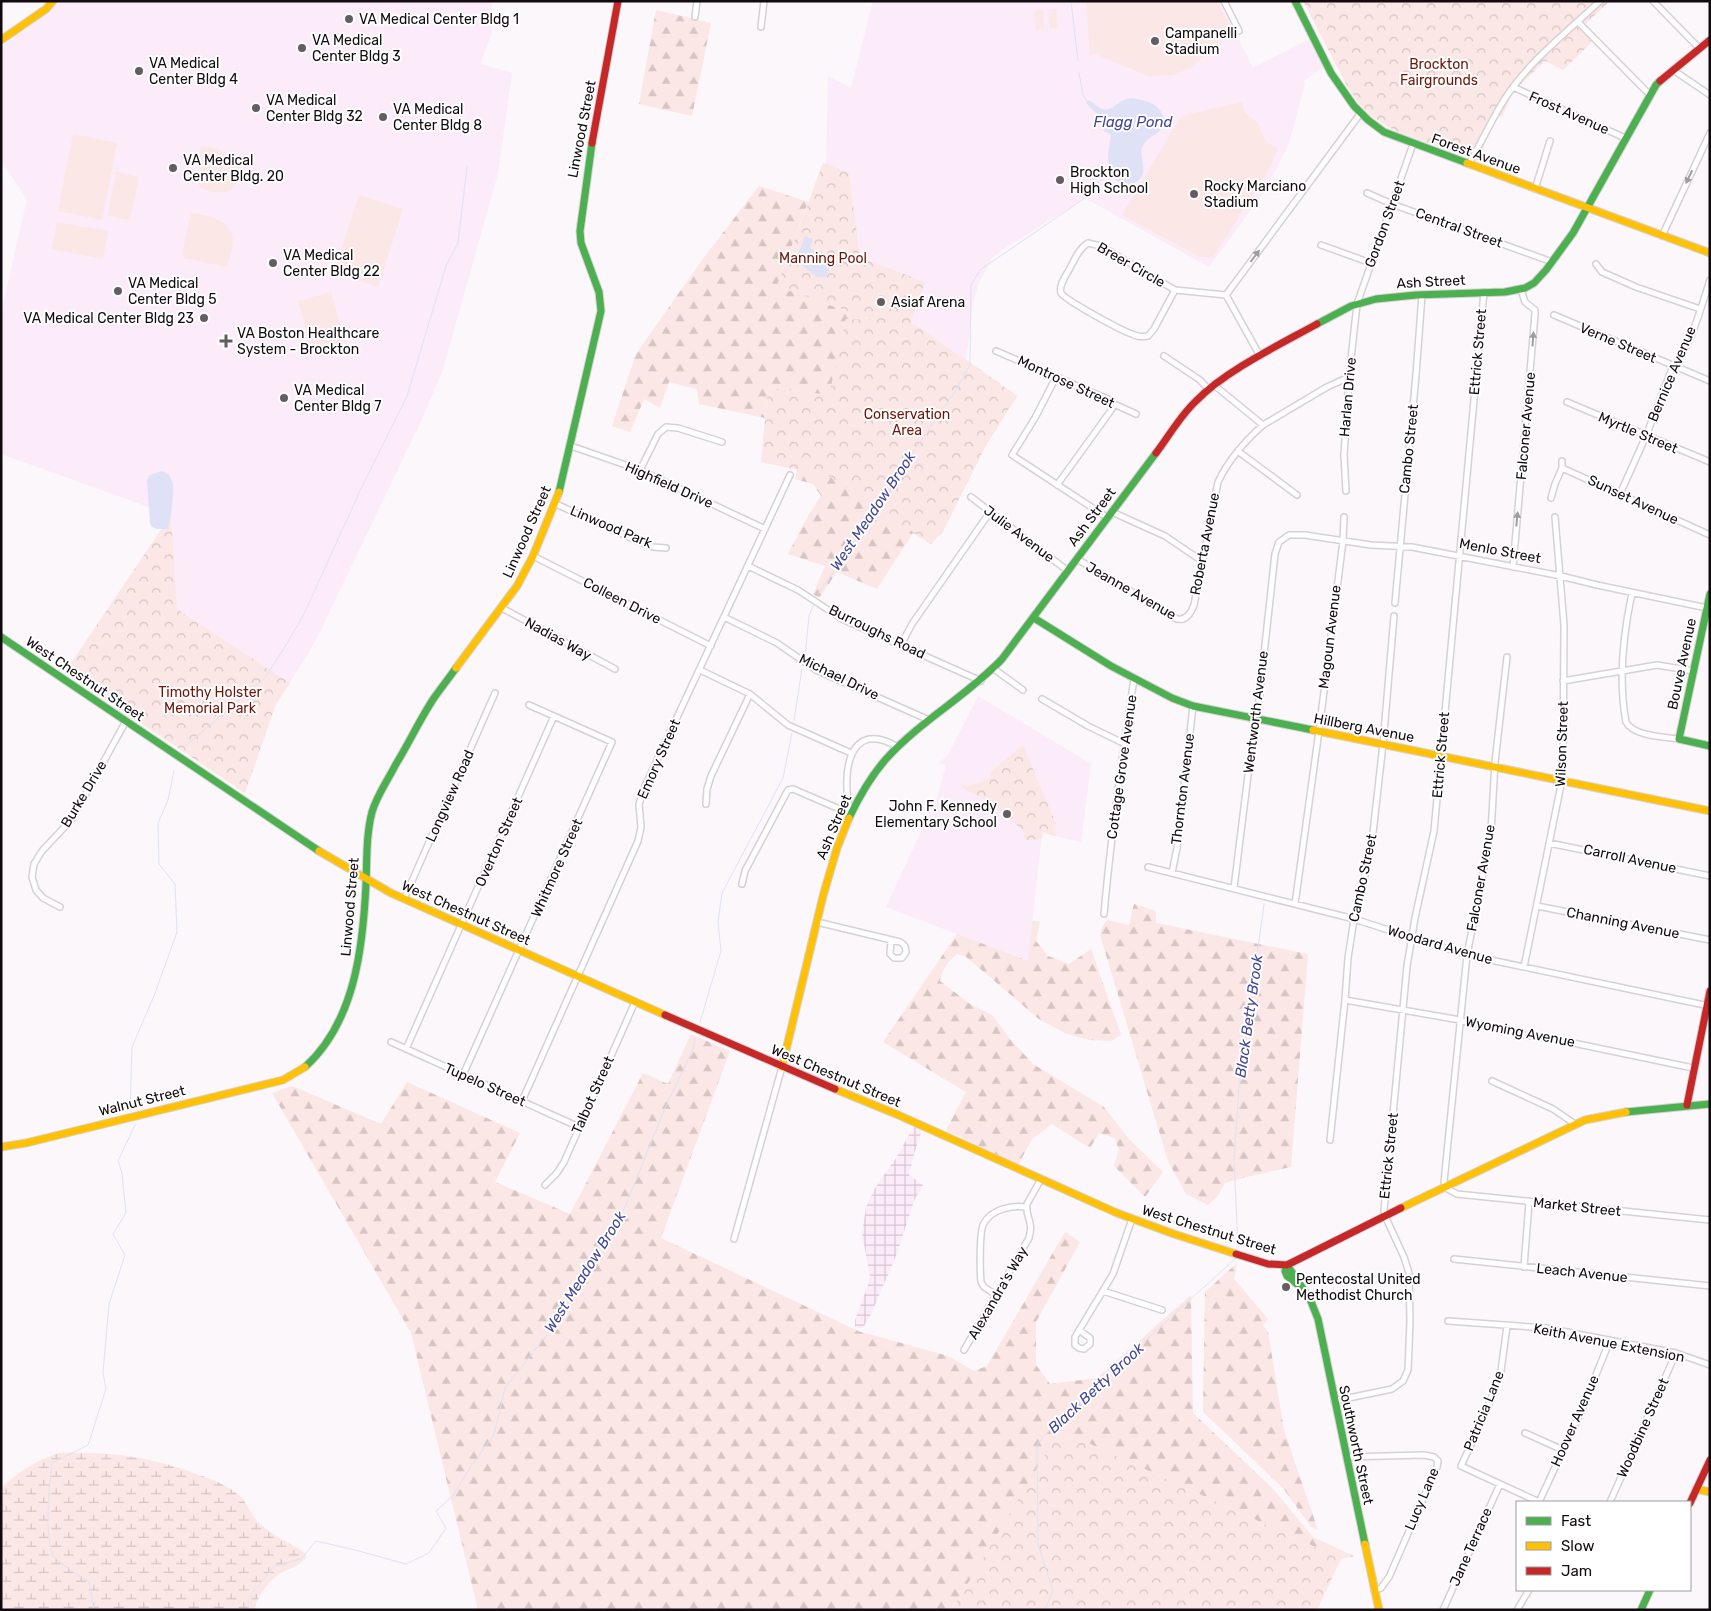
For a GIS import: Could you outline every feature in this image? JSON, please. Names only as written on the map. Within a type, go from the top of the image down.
[{"type":"street","points":[[1,40],[48,7],[53,1]]},
{"type":"street","name":"Linwood Street","points":[[289,1077],[313,1060],[323,1049],[332,1037],[341,1016],[360,951],[369,824],[376,801],[433,699],[517,586],[534,556],[556,504],[600,315],[599,292],[581,243],[580,231],[589,157],[618,1]]},
{"type":"street","points":[[695,16],[697,1]]},
{"type":"street","points":[[761,27],[764,1]]},
{"type":"street","points":[[1224,1],[1239,31]]},
{"type":"street","name":"Forest Avenue","points":[[1295,1],[1327,64],[1344,91],[1360,114],[1384,132],[1710,253]]},
{"type":"street","points":[[1469,164],[1504,100],[1513,88],[1542,55],[1600,1]]},
{"type":"street","points":[[1653,1],[1699,48]]},
{"type":"street","points":[[1578,22],[1650,95]]},
{"type":"street","points":[[1521,290],[1534,283],[1568,240],[1656,85],[1710,40]]},
{"type":"street","points":[[1673,70],[1710,95]]},
{"type":"street","name":"Frost Avenue","points":[[1513,88],[1625,138]]},
{"type":"street","points":[[1260,356],[1226,295],[1360,114]]},
{"type":"street","points":[[1662,236],[1710,133]]},
{"type":"street","points":[[1535,189],[1550,141]]},
{"type":"street","name":"Gordon Street","points":[[1357,304],[1413,144]]},
{"type":"street","name":"Central Street","points":[[1367,193],[1392,204],[1552,262]]},
{"type":"street","name":"Breer Circle","points":[[1175,290],[1154,329],[1145,337],[1134,335],[1121,329],[1071,302],[1061,292],[1065,278],[1077,254],[1084,245],[1091,243],[1101,246],[1175,290],[1226,295]]},
{"type":"street","points":[[1321,245],[1371,263]]},
{"type":"street","points":[[1596,264],[1602,272],[1700,309]]},
{"type":"street","name":"Bernice Avenue","points":[[1620,494],[1646,436],[1673,366],[1679,359],[1710,280]]},
{"type":"street","name":"Ash Street","points":[[734,1239],[782,1067],[833,861],[851,814],[873,776],[898,747],[994,669],[1034,618],[1185,412],[1211,387],[1260,356],[1339,311],[1357,304],[1385,297],[1521,290]]},
{"type":"street","name":"Falconer Avenue","points":[[1513,567],[1535,314],[1535,310],[1525,302],[1521,290]]},
{"type":"street","name":"Ettrick Street","points":[[1385,1216],[1384,1210],[1406,981],[1412,937],[1434,832],[1484,292]]},
{"type":"street","name":"Cambo Street","points":[[1395,603],[1422,295]]},
{"type":"street","name":"Harlan Drive","points":[[1346,490],[1344,456],[1349,377],[1357,304]]},
{"type":"street","name":"Verne Street","points":[[1554,315],[1710,381]]},
{"type":"street","name":"Montrose Street","points":[[996,351],[1110,400],[1114,404],[1136,414]]},
{"type":"street","points":[[1164,356],[1263,425]]},
{"type":"street","points":[[1056,377],[1035,418],[1012,455],[1057,485],[1110,515],[1165,536],[1202,560]]},
{"type":"street","name":"Roberta Avenue","points":[[1186,617],[1194,605],[1216,487],[1225,470],[1263,425],[1349,377]]},
{"type":"street","name":"Myrtle Street","points":[[1567,402],[1710,462]]},
{"type":"street","points":[[1057,485],[1114,404]]},
{"type":"street","points":[[640,470],[660,432],[666,427],[672,427],[722,442]]},
{"type":"street","name":"Highfield Drive","points":[[570,446],[640,470],[765,529]]},
{"type":"street","points":[[1239,452],[1297,496]]},
{"type":"street","points":[[1551,498],[1562,468],[1562,461]]},
{"type":"street","name":"Sunset Avenue","points":[[1562,468],[1710,536]]},
{"type":"street","name":"Emory Street","points":[[522,1101],[640,836],[639,804],[642,792],[790,475]]},
{"type":"street","name":"Julie Avenue","points":[[971,498],[1068,571]]},
{"type":"street","name":"Linwood Park","points":[[556,504],[640,542],[653,547],[666,548]]},
{"type":"street","points":[[901,645],[912,624],[990,512]]},
{"type":"street","name":"Wilson Street","points":[[1524,967],[1562,780],[1565,744],[1564,635],[1555,517]]},
{"type":"street","name":"Magoun Avenue","points":[[1295,904],[1319,731],[1343,541],[1344,518]]},
{"type":"street","name":"Menlo Street","points":[[1283,538],[1289,535],[1371,545],[1400,545],[1561,576],[1708,609]]},
{"type":"street","name":"Wentworth Avenue","points":[[1234,888],[1250,757],[1257,718],[1275,554],[1278,544],[1283,538]]},
{"type":"street","name":"Colleen Drive","points":[[534,556],[711,646]]},
{"type":"street","name":"Jeanne Avenue","points":[[1077,560],[1177,619],[1186,617]]},
{"type":"street","name":"Burroughs Road","points":[[748,566],[798,590],[842,619],[981,681]]},
{"type":"street","points":[[1632,593],[1625,628],[1622,672],[1624,710],[1627,725],[1639,732],[1710,746]]},
{"type":"street","name":"Bouve Avenue","points":[[1679,740],[1710,594]]},
{"type":"street","name":"Nadias Way","points":[[502,608],[614,669]]},
{"type":"street","name":"Cambo Street","points":[[1330,1140],[1346,1000],[1348,958],[1354,919],[1373,833],[1394,616]]},
{"type":"street","name":"Michael Drive","points":[[724,617],[778,643],[816,670],[929,720]]},
{"type":"street","name":"Hillberg Avenue","points":[[1034,618],[1134,679],[1167,696],[1193,706],[1710,811]]},
{"type":"street","name":"West Chestnut Street","points":[[1,637],[322,853],[366,880],[404,899],[782,1067],[896,1114],[1132,1219],[1268,1264],[1287,1265],[1575,1124],[1605,1114],[1710,1104]]},
{"type":"street","name":"Falconer Avenue","points":[[1446,1188],[1444,1178],[1467,955],[1490,841],[1506,656]]},
{"type":"street","points":[[1563,681],[1657,665],[1694,671]]},
{"type":"street","points":[[994,669],[1023,690]]},
{"type":"street","points":[[700,670],[750,694],[788,725],[851,753]]},
{"type":"street","name":"Cottage Grove Avenue","points":[[1104,914],[1109,854],[1123,743],[1134,679]]},
{"type":"street","name":"Longview Road","points":[[404,899],[495,694]]},
{"type":"street","points":[[706,804],[707,789],[711,776],[750,694]]},
{"type":"street","points":[[1042,700],[1123,743]]},
{"type":"street","points":[[529,705],[554,716]]},
{"type":"street","name":"Thornton Avenue","points":[[1172,873],[1193,706]]},
{"type":"street","name":"Whitmore Street","points":[[463,1075],[612,742],[554,716]]},
{"type":"street","name":"Overton Street","points":[[406,1049],[554,716]]},
{"type":"street","name":"Burke Drive","points":[[60,907],[43,898],[36,890],[32,877],[34,864],[42,851],[72,819],[126,721]]},
{"type":"street","points":[[851,814],[846,791],[851,753],[858,744],[868,740],[883,740],[898,747]]},
{"type":"street","points":[[742,884],[745,871],[788,790],[793,789],[851,814]]},
{"type":"street","name":"Carroll Avenue","points":[[1550,843],[1710,876]]},
{"type":"street","name":"Woodard Avenue","points":[[1148,866],[1354,919],[1467,955],[1708,1005]]},
{"type":"street","name":"Channing Avenue","points":[[1536,906],[1710,940]]},
{"type":"street","points":[[817,922],[891,940]]},
{"type":"street","points":[[1687,1105],[1710,991]]},
{"type":"street","name":"Wyoming Avenue","points":[[1346,1000],[1460,1020],[1524,1035],[1558,1040],[1693,1068]]},
{"type":"street","name":"Talbot Street","points":[[545,1185],[561,1168],[635,1002]]},
{"type":"street","name":"Tupelo Street","points":[[391,1042],[579,1126]]},
{"type":"street","name":"Walnut Street","points":[[1,1147],[26,1143],[208,1097],[274,1083],[289,1077]]},
{"type":"street","points":[[1492,1081],[1553,1109],[1575,1124]]},
{"type":"street","points":[[996,1295],[986,1289],[981,1282],[982,1227],[988,1218],[1004,1208],[1015,1206],[1026,1208],[1041,1179]]},
{"type":"street","name":"Market Street","points":[[1446,1188],[1457,1194],[1710,1220]]},
{"type":"street","points":[[1524,1267],[1529,1202]]},
{"type":"street","name":"Alexandra's Way","points":[[964,1350],[1029,1238],[1032,1224],[1026,1208]]},
{"type":"street","points":[[1334,1401],[1392,1389],[1402,1381],[1408,1370],[1409,1273],[1404,1257],[1385,1216]]},
{"type":"street","points":[[1079,1330],[1113,1274],[1132,1219]]},
{"type":"street","name":"Leach Avenue","points":[[1454,1259],[1710,1286]]},
{"type":"street","name":"Southworth Street","points":[[1287,1265],[1313,1306],[1318,1319],[1378,1610]]},
{"type":"street","points":[[1103,1291],[1162,1310]]},
{"type":"street","name":"Keith Avenue Extension","points":[[1448,1321],[1546,1328],[1676,1353],[1710,1365]]},
{"type":"street","name":"Patricia Lane","points":[[1500,1484],[1461,1466],[1486,1412],[1501,1370],[1507,1326]]},
{"type":"street","name":"Hoover Avenue","points":[[1539,1501],[1583,1407],[1610,1340]]},
{"type":"street","name":"Woodbine Street","points":[[1610,1501],[1676,1353]]},
{"type":"street","points":[[1525,1433],[1563,1450]]},
{"type":"street","name":"Lucy Lane","points":[[1346,1457],[1424,1455],[1434,1457],[1438,1463],[1389,1577],[1381,1588],[1373,1591]]},
{"type":"street","points":[[1691,1502],[1710,1460]]},
{"type":"street","points":[[1500,1484],[1537,1501]]},
{"type":"street","name":"Jane Terrace","points":[[1443,1610],[1500,1484]]},
{"type":"street","points":[[1696,1489],[1710,1492]]},
{"type":"street","points":[[1517,1610],[1528,1591]]},
{"type":"street","points":[[1641,1610],[1650,1591]]},
{"type":"shaded area","name":"VA Boston Healthcare System - Brockton","points":[[59,1],[492,1],[492,33],[480,64],[512,73],[498,173],[443,369],[422,419],[317,638],[290,683],[177,609],[171,515],[1,454],[1,314],[27,199],[3,163],[1,164],[1,47],[53,10]]},
{"type":"shaded area","name":"Brockton High School","points":[[873,1],[1219,1],[1253,68],[1309,39],[1324,67],[1304,81],[1289,143],[1268,186],[1209,267],[1085,198],[992,258],[979,283],[973,302],[966,360],[916,325],[909,324],[925,282],[860,257],[849,173],[826,165],[828,76],[851,88]]},
{"type":"shaded area","name":"John F. Kennedy Elementary School","points":[[978,696],[1091,764],[1081,842],[1042,833],[1028,961],[886,907],[938,795],[946,765],[939,763],[948,755]]},
{"type":"shaded area","points":[[914,1126],[922,1130],[909,1175],[923,1185],[914,1201],[896,1256],[871,1314],[864,1326],[858,1328],[855,1326],[855,1320],[870,1276],[862,1234],[866,1207],[875,1188],[896,1158]]},
{"type":"green space","name":"Campanelli Stadium","points":[[1086,1],[1217,1],[1231,29],[1210,52],[1188,69],[1172,75],[1148,76],[1095,54],[1090,55]]},
{"type":"green space","name":"Brockton Fairgrounds","points":[[1303,1],[1610,1],[1580,29],[1592,42],[1563,70],[1545,61],[1513,92],[1502,117],[1495,114],[1479,161],[1397,132],[1371,116],[1357,101],[1346,84]]},
{"type":"green space","points":[[1056,9],[1058,27],[1050,28],[1048,10]]},
{"type":"green space","points":[[656,10],[711,23],[692,116],[639,104]]},
{"type":"green space","points":[[1043,10],[1044,28],[1036,29],[1034,11]]},
{"type":"green space","name":"Rocky Marciano Stadium","points":[[1242,102],[1245,113],[1258,123],[1266,142],[1278,149],[1267,173],[1213,257],[1200,257],[1122,215],[1181,116]]},
{"type":"green space","points":[[73,134],[117,143],[102,220],[58,211]]},
{"type":"green space","points":[[201,146],[219,149],[225,155],[240,158],[240,175],[231,190],[215,192],[199,186],[202,173],[198,165]]},
{"type":"green space","name":"Conservation Area","points":[[823,163],[849,173],[860,257],[925,282],[910,324],[916,325],[1017,396],[986,445],[943,531],[931,544],[830,477],[761,462],[768,388],[829,395],[846,319],[872,320],[777,286]]},
{"type":"green space","points":[[116,172],[139,177],[130,220],[108,216]]},
{"type":"green space","points":[[759,186],[808,202],[777,286],[874,321],[846,319],[830,395],[768,388],[765,418],[699,404],[697,389],[669,382],[660,408],[644,399],[630,432],[612,426],[636,354],[702,260]]},
{"type":"green space","points":[[359,195],[403,209],[378,287],[334,272]]},
{"type":"green space","points":[[191,213],[215,218],[229,229],[233,243],[227,267],[184,258],[182,254]]},
{"type":"green space","points":[[57,222],[108,231],[103,259],[52,249]]},
{"type":"green space","points":[[331,292],[345,341],[312,350],[298,301]]},
{"type":"green space","name":"Conservation Area","points":[[961,356],[1017,396],[986,445],[943,531],[931,544],[913,533],[877,589],[837,572],[819,598],[813,594],[825,566],[788,554],[821,496],[813,484],[795,479],[797,470],[817,444]]},
{"type":"green space","name":"Timothy Holster Memorial Park","points":[[171,515],[177,609],[290,683],[276,704],[245,793],[65,672]]},
{"type":"green space","points":[[1023,745],[1056,824],[1055,836],[1043,832],[1042,839],[1025,840],[1023,830],[981,797],[967,791],[960,784],[969,786],[989,779],[992,771]]},
{"type":"green space","points":[[1134,904],[1156,911],[1156,923],[1308,954],[1291,1167],[1225,1183],[1217,1197],[1208,1205],[1186,1194],[1168,1161],[1100,935],[1102,927],[1107,920],[1129,925]]},
{"type":"green space","points":[[1032,921],[1040,922],[1036,941],[1048,956],[1069,964],[1091,949],[1121,1035],[1111,1041],[1089,1040],[1065,1033],[1039,1019],[965,956],[957,954],[951,959],[944,969],[940,981],[970,1004],[992,1015],[1010,1039],[1033,1064],[1104,1107],[1129,1139],[1163,1172],[1145,1197],[1114,1166],[1119,1150],[1115,1138],[1099,1133],[1090,1148],[1052,1124],[1032,1139],[1018,1165],[946,1130],[966,1092],[883,1042],[957,934],[1028,961]]},
{"type":"green space","points":[[691,1034],[730,1051],[661,1238],[858,1331],[948,1356],[974,1371],[987,1366],[1065,1232],[1080,1242],[1036,1322],[1036,1365],[1050,1384],[1097,1378],[1191,1295],[1193,1413],[1273,1489],[1313,1537],[1354,1556],[1341,1559],[1090,1444],[1057,1436],[952,1610],[478,1610],[411,1333],[272,1093],[292,1086],[381,1124],[407,1082],[520,1133],[495,1182],[570,1214],[643,1073],[668,1084]]},
{"type":"green space","points":[[1237,1263],[1234,1279],[1268,1319],[1263,1325],[1268,1332],[1284,1430],[1318,1530],[1311,1527],[1283,1488],[1203,1412],[1205,1292]]},
{"type":"green space","points":[[1056,1436],[1090,1444],[1341,1559],[1317,1610],[952,1610]]},
{"type":"green space","points":[[59,1453],[95,1453],[128,1456],[177,1467],[215,1481],[239,1495],[260,1524],[305,1553],[306,1557],[301,1563],[279,1574],[271,1581],[260,1595],[255,1610],[1,1610],[1,1489],[28,1467]]},
{"type":"water","name":"Flagg Pond","points":[[1131,98],[1143,100],[1157,107],[1165,121],[1160,130],[1144,144],[1141,152],[1142,176],[1130,186],[1121,184],[1109,173],[1108,154],[1111,135],[1104,131],[1098,115],[1086,103],[1088,100],[1106,110]]},
{"type":"water","points":[[805,236],[813,239],[810,248],[817,251],[812,265],[815,262],[827,266],[829,271],[826,277],[817,277],[803,266],[804,261],[810,259],[798,254]]},
{"type":"water","points":[[162,471],[169,475],[173,485],[170,522],[168,529],[156,529],[150,524],[147,480],[150,475]]},
{"type":"waterway","name":"West Meadow Brook","points":[[1071,1],[1078,61]]},
{"type":"waterway","name":"West Meadow Brook","points":[[1079,73],[1083,95],[1087,101]]},
{"type":"waterway","points":[[183,748],[264,679],[303,616],[360,491],[407,396],[446,266],[458,243],[467,167]]},
{"type":"waterway","name":"West Meadow Brook","points":[[1096,184],[1110,174]]},
{"type":"waterway","name":"West Meadow Brook","points":[[818,594],[883,501],[893,481],[954,393],[970,365],[971,285],[980,270],[1085,198]]},
{"type":"waterway","name":"West Meadow Brook","points":[[805,657],[809,616],[814,604]]},
{"type":"waterway","name":"West Meadow Brook","points":[[794,720],[802,669]]},
{"type":"waterway","name":"West Meadow Brook","points":[[700,1022],[721,951],[718,922],[722,893],[783,778],[792,733]]},
{"type":"waterway","points":[[130,1111],[132,1047],[154,996],[177,932],[175,884],[159,864],[158,823],[168,800],[174,771]]},
{"type":"waterway","name":"Black Betty Brook","points":[[1238,1247],[1234,1159],[1239,1087],[1264,904]]},
{"type":"waterway","name":"West Meadow Brook","points":[[248,1610],[248,1599],[274,1566],[301,1559],[316,1541],[406,1564],[429,1553],[446,1528],[436,1511],[453,1496],[471,1466],[494,1435],[505,1388],[561,1317],[593,1256],[625,1207],[665,1108],[693,1049],[695,1038]]},
{"type":"waterway","points":[[94,1610],[89,1582],[56,1560],[51,1549],[48,1526],[50,1484],[52,1463],[88,1445],[106,1389],[103,1373],[109,1304],[125,1255],[113,1234],[126,1213],[122,1173],[118,1161],[135,1125]]},
{"type":"waterway","name":"Black Betty Brook","points":[[1045,1610],[1053,1591],[1038,1544],[1037,1445],[1056,1422],[1236,1258]]},
{"type":"traffic: fast","points":[[1295,1],[1331,73],[1354,106],[1368,120],[1384,132],[1467,163]]},
{"type":"traffic: fast","points":[[1317,324],[1351,306],[1376,299],[1416,295],[1505,292],[1525,288],[1534,283],[1573,233],[1660,81]]},
{"type":"traffic: fast","points":[[559,492],[601,311],[599,292],[581,243],[580,231],[592,143]]},
{"type":"traffic: fast","points":[[849,818],[875,772],[899,745],[974,685],[1002,659],[1156,453]]},
{"type":"traffic: fast","points":[[1710,594],[1679,739],[1710,746]]},
{"type":"traffic: fast","points":[[1034,618],[1111,666],[1172,698],[1193,706],[1313,730]]},
{"type":"traffic: fast","points":[[1,637],[319,851]]},
{"type":"traffic: fast","points":[[305,1067],[322,1049],[335,1028],[353,982],[359,958],[365,908],[368,839],[374,806],[424,714],[456,668]]},
{"type":"traffic: fast","points":[[1626,1112],[1710,1104]]},
{"type":"traffic: fast","points":[[1287,1265],[1310,1299],[1318,1319],[1365,1544]]},
{"type":"traffic: fast","points":[[1287,1265],[1285,1271],[1287,1276],[1297,1284]]},
{"type":"traffic: fast","points":[[1641,1610],[1650,1591]]},
{"type":"traffic: slow","points":[[1,40],[46,9],[53,1]]},
{"type":"traffic: slow","points":[[1467,163],[1710,253]]},
{"type":"traffic: slow","points":[[456,668],[517,586],[533,556],[559,492]]},
{"type":"traffic: slow","points":[[1313,730],[1710,811]]},
{"type":"traffic: slow","points":[[782,1067],[823,896],[837,848],[849,818]]},
{"type":"traffic: slow","points":[[319,851],[391,893],[665,1015]]},
{"type":"traffic: slow","points":[[1,1147],[26,1143],[283,1080],[305,1067]]},
{"type":"traffic: slow","points":[[835,1089],[896,1114],[1117,1213],[1236,1254]]},
{"type":"traffic: slow","points":[[1401,1208],[1585,1120],[1626,1112]]},
{"type":"traffic: slow","points":[[1696,1489],[1710,1492]]},
{"type":"traffic: slow","points":[[1365,1544],[1379,1610]]},
{"type":"traffic: jam","points":[[592,143],[618,1]]},
{"type":"traffic: jam","points":[[1660,81],[1710,40]]},
{"type":"traffic: jam","points":[[1156,453],[1185,413],[1208,390],[1253,359],[1317,324]]},
{"type":"traffic: jam","points":[[1687,1105],[1710,991]]},
{"type":"traffic: jam","points":[[665,1015],[835,1089]]},
{"type":"traffic: jam","points":[[1236,1254],[1268,1264],[1287,1265],[1401,1208]]},
{"type":"traffic: jam","points":[[1691,1501],[1710,1460]]},
{"type":"place","name":"VA Medical Center Bldg 1","points":[[349,19]]},
{"type":"place","name":"Campanelli Stadium","points":[[1155,41]]},
{"type":"place","name":"VA Medical Center Bldg 3","points":[[302,48]]},
{"type":"place","name":"VA Medical Center Bldg 4","points":[[139,71]]},
{"type":"place","name":"VA Medical Center Bldg 32","points":[[256,108]]},
{"type":"place","name":"VA Medical Center Bldg 8","points":[[383,117]]},
{"type":"place","name":"VA Medical Center Bldg. 20","points":[[173,168]]},
{"type":"place","name":"Brockton High School","points":[[1060,180]]},
{"type":"place","name":"Rocky Marciano Stadium","points":[[1194,194]]},
{"type":"place","name":"VA Medical Center Bldg 22","points":[[273,263]]},
{"type":"place","name":"VA Medical Center Bldg 5","points":[[118,291]]},
{"type":"place","name":"Asiaf Arena","points":[[881,302]]},
{"type":"place","name":"VA Medical Center Bldg 23","points":[[204,318]]},
{"type":"place","name":"VA Boston Healthcare System - Brockton","points":[[226,341]]},
{"type":"place","name":"VA Medical Center Bldg 7","points":[[284,398]]},
{"type":"place","name":"John F. Kennedy Elementary School","points":[[1007,814]]},
{"type":"place","name":"Pentecostal United Methodist Church","points":[[1286,1287]]},
{"type":"park label","name":"Manning Pool","points":[[823,258]]}]
